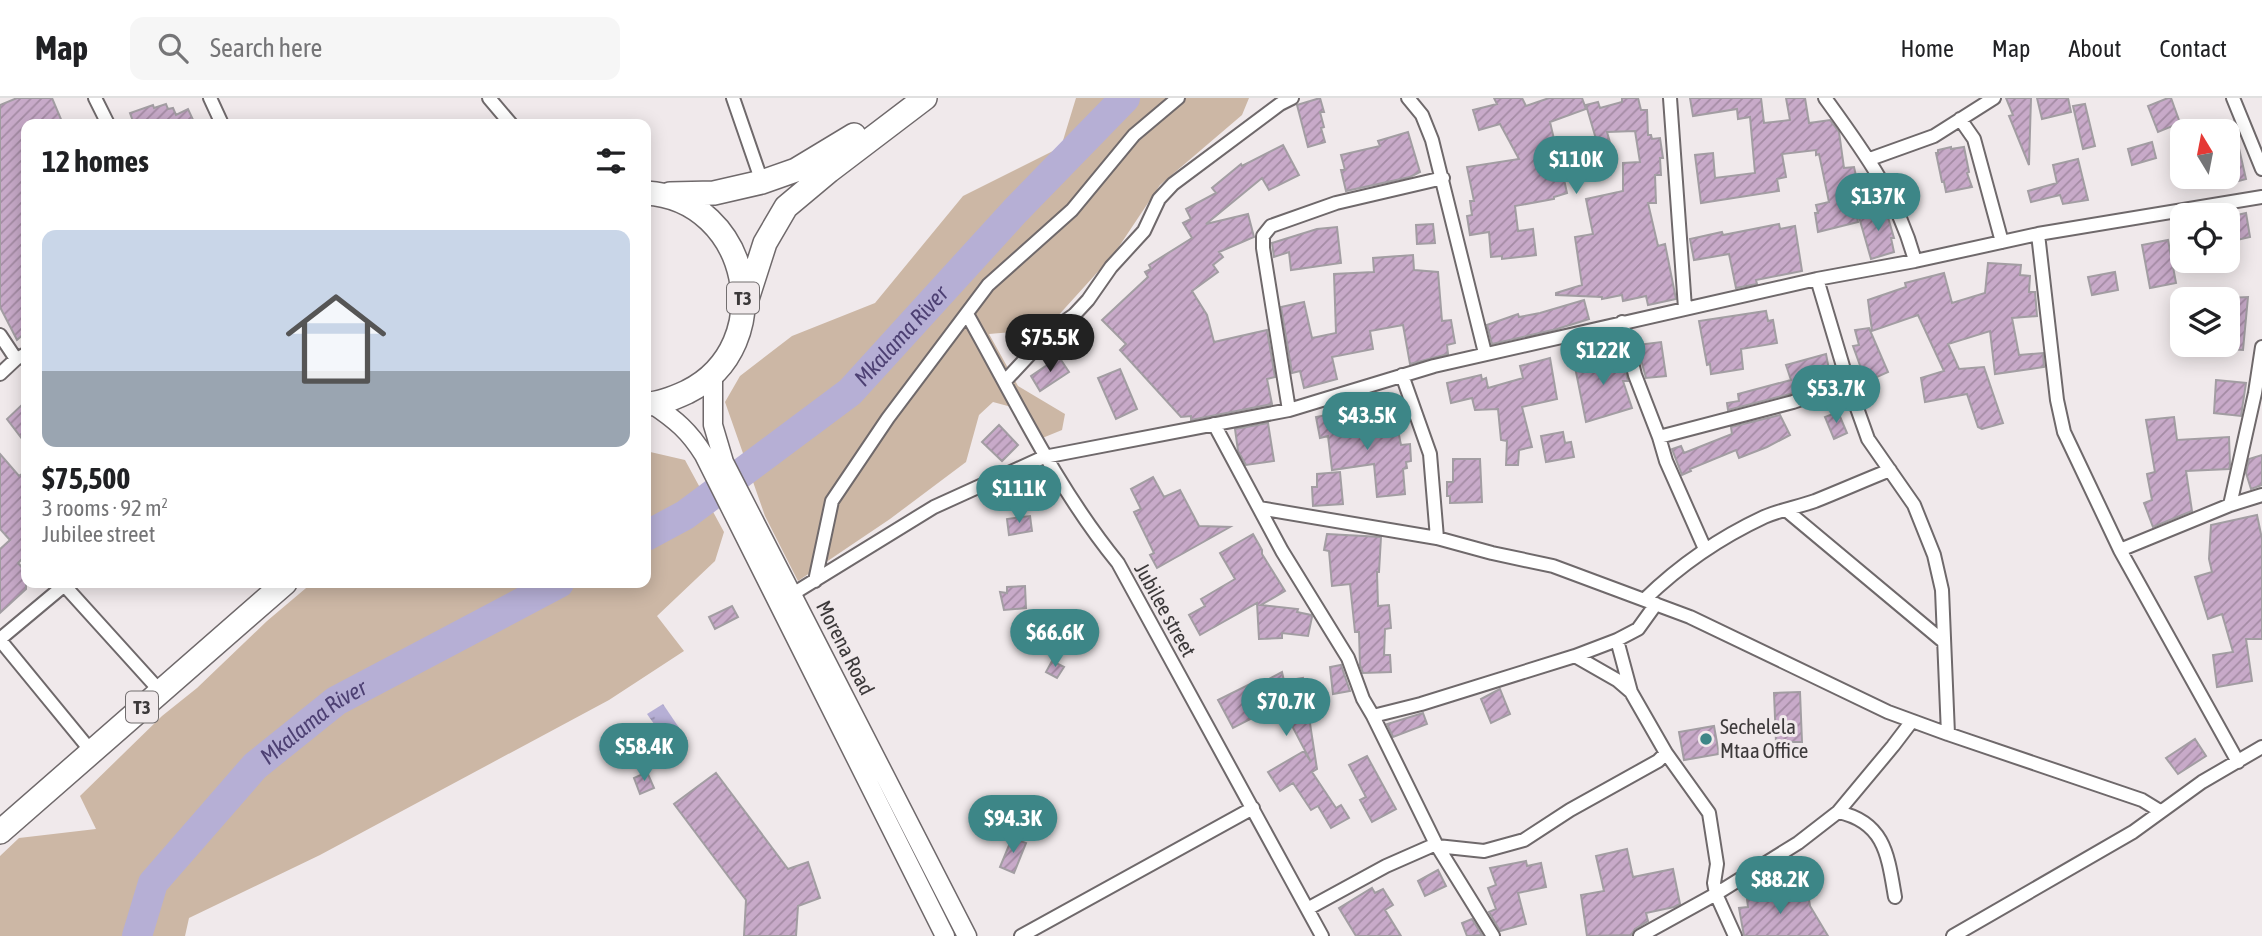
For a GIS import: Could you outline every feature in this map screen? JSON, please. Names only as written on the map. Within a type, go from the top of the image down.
[{"type":"highway","name":"T3","points":[[651,193],[714,193],[762,182],[796,170],[914,98]]},
{"type":"highway","name":"T3","points":[[651,404],[674,398],[695,388],[713,373],[733,345],[765,243],[786,208],[829,171],[925,98]]},
{"type":"highway","name":"T3","points":[[651,193],[687,204],[713,223],[732,249],[743,280],[743,312]]},
{"type":"highway","name":"T3","points":[[0,832],[279,588]]},
{"type":"main road","name":"Morena Road","points":[[713,373],[713,425],[717,466]]},
{"type":"main road","name":"Morena Road","points":[[651,405],[673,418],[691,434],[717,466],[945,936]]},
{"type":"main road","name":"Morena Road","points":[[744,520],[791,595],[967,936]]},
{"type":"street","points":[[95,98],[106,119]]},
{"type":"street","points":[[210,98],[220,119]]},
{"type":"street","points":[[489,98],[507,119]]},
{"type":"street","points":[[733,98],[762,182]]},
{"type":"street","points":[[815,581],[832,500],[888,418],[988,285],[1072,210],[1134,135],[1178,98]]},
{"type":"street","points":[[1005,381],[1033,351],[1042,337],[1074,315],[1087,300],[1111,267],[1144,231],[1159,199],[1173,184],[1280,104],[1292,98]]},
{"type":"street","points":[[1408,98],[1422,115],[1443,178],[1485,354]]},
{"type":"street","points":[[1670,98],[1685,308]]},
{"type":"street","points":[[1825,98],[1870,159],[1897,209],[1915,261]]},
{"type":"street","points":[[1870,159],[1934,136],[1994,98]]},
{"type":"street","points":[[2232,98],[2262,169]]},
{"type":"street","points":[[1960,119],[1974,139],[2002,242]]},
{"type":"street","points":[[1289,410],[1263,236],[1271,226],[1336,203],[1443,178]]},
{"type":"street","points":[[791,595],[934,507],[1044,457],[1289,410],[1402,375],[1485,354],[1818,279],[2038,234],[2262,197]]},
{"type":"street","points":[[2038,234],[2057,400],[2064,432],[2120,550],[2238,762]]},
{"type":"street","points":[[1818,279],[1848,383],[1868,439],[1918,513],[1934,555],[1942,590],[1948,734]]},
{"type":"street","name":"Jubilee street","points":[[967,314],[1044,457],[1089,528],[1118,563],[1322,936]]},
{"type":"street","points":[[1622,322],[1635,375],[1660,437],[1666,460],[1705,549]]},
{"type":"street","points":[[0,335],[21,357],[0,374]]},
{"type":"street","points":[[2230,505],[2255,393],[2262,347]]},
{"type":"street","points":[[1402,375],[1430,454],[1437,538]]},
{"type":"street","points":[[1660,437],[1793,402],[1848,383]]},
{"type":"street","points":[[1214,424],[1282,551],[1348,658],[1363,699],[1436,845],[1493,936]]},
{"type":"street","points":[[1373,716],[1421,704],[1575,656],[1617,640],[1638,629],[1650,601],[1668,577],[1705,549],[1766,516],[1814,501],[1890,470]]},
{"type":"street","points":[[2120,550],[2230,505],[2262,495]]},
{"type":"street","points":[[1259,508],[1437,538],[1553,566],[1690,617],[1888,712],[2143,800],[2160,811]]},
{"type":"street","points":[[1786,510],[1944,642]]},
{"type":"street","points":[[61,588],[0,639],[92,751]]},
{"type":"street","points":[[70,588],[160,691]]},
{"type":"street","points":[[1617,640],[1631,692],[1666,753],[1709,813],[1717,864],[1714,883],[1716,894],[1735,936]]},
{"type":"street","points":[[1575,656],[1617,680],[1631,692]]},
{"type":"street","points":[[1640,936],[1716,894],[1798,843],[1838,812],[1912,721]]},
{"type":"street","points":[[1953,936],[2133,832],[2202,782],[2262,747]]},
{"type":"street","points":[[1309,908],[1386,866],[1436,845],[1484,851],[1524,840],[1570,810],[1658,761],[1666,753]]},
{"type":"street","points":[[1021,936],[1253,808]]},
{"type":"street","points":[[1838,812],[1867,823],[1879,836],[1889,863],[1895,897]]},
{"type":"shaded area","points":[[1076,98],[1249,98],[1242,115],[1160,185],[1114,254],[1046,329],[989,334],[1018,386],[1065,414],[1062,430],[1035,441],[1019,409],[993,402],[979,415],[966,462],[890,519],[798,581],[765,516],[725,402],[740,376],[792,336],[875,303],[963,196],[1061,147]]},
{"type":"shaded area","points":[[651,452],[685,460],[724,532],[715,561],[657,616],[684,651],[609,700],[320,855],[189,918],[185,936],[0,936],[0,856],[19,838],[96,829],[80,796],[162,716],[197,688],[306,588],[651,588]]},
{"type":"water","points":[[663,704],[688,741],[673,751],[647,714]]},
{"type":"building","points":[[17,98],[52,98],[61,119],[21,119],[21,336],[17,340],[0,307],[0,105]]},
{"type":"building","points":[[1320,98],[1324,112],[1320,112],[1324,127],[1321,128],[1325,142],[1308,147],[1297,105]]},
{"type":"building","points":[[1494,98],[1522,98],[1526,106],[1549,98],[1582,98],[1586,109],[1550,122],[1556,148],[1596,139],[1586,105],[1598,102],[1600,108],[1622,102],[1622,98],[1638,98],[1641,110],[1647,110],[1648,135],[1651,135],[1652,139],[1660,138],[1663,158],[1660,158],[1661,175],[1655,175],[1656,203],[1648,203],[1658,246],[1665,244],[1676,299],[1648,305],[1646,296],[1623,301],[1622,295],[1602,299],[1556,295],[1582,285],[1575,237],[1593,234],[1586,199],[1623,191],[1623,163],[1640,162],[1635,131],[1607,132],[1613,153],[1561,166],[1567,193],[1554,199],[1515,206],[1518,231],[1533,229],[1536,255],[1502,259],[1502,256],[1491,257],[1489,232],[1470,235],[1467,216],[1472,215],[1470,201],[1474,201],[1467,167],[1519,159],[1500,124],[1479,130],[1473,110],[1497,104]]},
{"type":"building","points":[[1690,98],[1761,98],[1764,123],[1790,120],[1786,98],[1805,98],[1809,123],[1830,120],[1839,132],[1844,168],[1854,167],[1859,189],[1851,190],[1858,222],[1818,232],[1816,205],[1829,202],[1816,150],[1782,154],[1786,177],[1777,179],[1779,191],[1701,203],[1695,155],[1713,153],[1715,178],[1755,173],[1750,117],[1738,119],[1737,109],[1693,116]]},
{"type":"building","points":[[2006,98],[2031,98],[2029,165],[2009,116],[2013,115]]},
{"type":"building","points":[[2037,98],[2068,98],[2071,112],[2042,119]]},
{"type":"building","points":[[2171,98],[2179,119],[2170,119],[2170,127],[2158,132],[2148,106]]},
{"type":"building","points":[[166,104],[168,109],[173,108],[176,115],[188,109],[193,119],[132,119],[130,113],[153,105],[154,108]]},
{"type":"building","points":[[2085,104],[2095,146],[2083,149],[2073,106]]},
{"type":"building","points":[[1408,132],[1420,172],[1410,177],[1346,191],[1341,155],[1380,146],[1378,141]]},
{"type":"building","points":[[2152,142],[2156,158],[2132,165],[2128,149]]},
{"type":"building","points":[[1283,145],[1299,175],[1269,190],[1262,178],[1206,224],[1248,214],[1254,237],[1219,252],[1223,257],[1213,265],[1218,272],[1192,291],[1207,315],[1214,342],[1267,330],[1275,377],[1267,379],[1272,404],[1191,420],[1191,416],[1181,417],[1120,350],[1126,344],[1102,320],[1148,277],[1145,272],[1151,269],[1149,265],[1192,238],[1183,223],[1191,219],[1186,209],[1216,193],[1212,188],[1241,164],[1242,166]]},
{"type":"building","points":[[1951,147],[1964,147],[1969,172],[1967,173],[1972,187],[1946,192],[1936,153]]},
{"type":"building","points":[[2240,153],[2246,179],[2240,181]]},
{"type":"building","points":[[2078,159],[2088,200],[2063,204],[2060,195],[2031,202],[2028,191],[2057,183],[2053,165]]},
{"type":"building","points":[[1885,207],[1894,238],[1891,238],[1894,252],[1871,259],[1859,217]]},
{"type":"building","points":[[2246,213],[2250,237],[2240,239],[2240,214]]},
{"type":"building","points":[[1433,224],[1435,243],[1417,244],[1416,225]]},
{"type":"building","points":[[1779,224],[1780,229],[1795,226],[1802,271],[1756,280],[1757,284],[1736,288],[1729,254],[1694,260],[1690,239]]},
{"type":"building","points":[[1337,227],[1341,263],[1291,270],[1289,252],[1274,257],[1272,243],[1317,229]]},
{"type":"building","points":[[2168,240],[2170,273],[2174,273],[2176,283],[2150,288],[2142,245]]},
{"type":"building","points":[[1413,255],[1414,270],[1438,272],[1442,321],[1451,320],[1455,343],[1447,345],[1448,354],[1410,364],[1403,325],[1370,331],[1373,349],[1332,357],[1337,379],[1304,388],[1300,371],[1292,373],[1281,307],[1304,302],[1312,338],[1336,333],[1334,274],[1374,272],[1373,258]]},
{"type":"building","points":[[1988,263],[2021,265],[2020,275],[2030,276],[2029,292],[2035,292],[2037,316],[2012,318],[2019,355],[2043,353],[2044,367],[1995,374],[1990,331],[1948,344],[1959,369],[1984,367],[2003,423],[1982,429],[1978,427],[1967,394],[1925,402],[1921,378],[1944,371],[1918,315],[1872,331],[1868,300],[1906,287],[1905,283],[1944,273],[1952,303],[1985,293]]},
{"type":"building","points":[[2115,272],[2118,290],[2092,295],[2088,277]]},
{"type":"building","points":[[2240,297],[2248,297],[2243,350],[2240,350]]},
{"type":"building","points":[[1584,300],[1589,319],[1492,344],[1487,325],[1518,314],[1519,317],[1540,313]]},
{"type":"building","points":[[1766,311],[1768,321],[1773,320],[1777,343],[1741,349],[1743,369],[1711,374],[1699,321]]},
{"type":"building","points":[[1869,328],[1888,372],[1866,382],[1853,346],[1859,345],[1855,330]]},
{"type":"building","points":[[1661,342],[1666,376],[1646,378],[1637,345]]},
{"type":"building","points":[[1621,353],[1628,381],[1623,381],[1632,408],[1586,422],[1575,367]]},
{"type":"building","points":[[1826,354],[1831,380],[1728,410],[1727,403],[1739,401],[1738,394],[1791,380],[1786,365]]},
{"type":"building","points":[[1059,357],[1069,372],[1040,391],[1031,376]]},
{"type":"building","points":[[1550,358],[1557,399],[1522,407],[1532,447],[1519,450],[1518,465],[1506,465],[1507,441],[1501,440],[1498,409],[1475,410],[1472,398],[1451,403],[1447,383],[1481,375],[1482,380],[1486,378],[1488,388],[1523,378],[1520,366]]},
{"type":"building","points":[[1120,369],[1137,409],[1116,419],[1098,378]]},
{"type":"building","points":[[2216,380],[2246,383],[2241,416],[2214,413]]},
{"type":"building","points":[[21,406],[21,437],[7,419]]},
{"type":"building","points":[[1348,411],[1352,436],[1398,430],[1401,445],[1410,444],[1411,461],[1406,462],[1407,468],[1403,469],[1405,494],[1377,497],[1374,464],[1332,470],[1328,436],[1320,438],[1316,417]]},
{"type":"building","points":[[1838,412],[1847,433],[1834,439],[1825,417]]},
{"type":"building","points":[[1780,415],[1790,435],[1739,458],[1736,450],[1682,475],[1672,449],[1681,446],[1684,453],[1732,434],[1731,427]]},
{"type":"building","points":[[2174,417],[2177,440],[2229,437],[2230,465],[2229,469],[2186,471],[2192,511],[2153,527],[2144,503],[2152,500],[2147,474],[2155,472],[2146,420]]},
{"type":"building","points":[[1268,423],[1274,461],[1246,465],[1238,451],[1235,429]]},
{"type":"building","points":[[999,425],[1018,445],[1002,461],[982,442]]},
{"type":"building","points":[[1563,432],[1565,443],[1571,442],[1574,457],[1546,462],[1541,436]]},
{"type":"building","points":[[0,454],[19,476],[21,475],[21,560],[18,563],[21,566],[21,588],[26,589],[0,613],[0,549],[10,540],[0,529]]},
{"type":"building","points":[[2262,455],[2262,485],[2251,489],[2246,473],[2249,459]]},
{"type":"building","points":[[1453,459],[1480,459],[1482,502],[1450,503],[1447,482],[1453,482]]},
{"type":"building","points":[[1340,472],[1343,504],[1313,506],[1312,487],[1317,487],[1317,474]]},
{"type":"building","points":[[1153,477],[1164,497],[1180,490],[1199,526],[1230,527],[1157,568],[1150,555],[1154,553],[1134,512],[1141,509],[1131,489]]},
{"type":"building","points":[[2257,515],[2262,539],[2262,639],[2246,639],[2252,681],[2217,687],[2213,655],[2233,652],[2222,614],[2208,619],[2195,577],[2212,572],[2209,559],[2211,525]]},
{"type":"building","points":[[1030,516],[1032,531],[1009,535],[1007,519]]},
{"type":"building","points":[[1253,534],[1285,591],[1261,605],[1298,609],[1297,612],[1311,615],[1308,636],[1282,633],[1282,638],[1259,639],[1257,603],[1200,635],[1189,615],[1205,606],[1201,599],[1235,579],[1220,553]]},
{"type":"building","points":[[1327,534],[1381,537],[1377,572],[1378,606],[1389,605],[1391,628],[1385,629],[1384,655],[1390,655],[1391,672],[1363,673],[1350,584],[1332,586],[1329,551],[1324,550]]},
{"type":"building","points":[[1025,586],[1026,608],[1004,610],[1000,592],[1007,593],[1007,587]]},
{"type":"building","points":[[732,606],[738,617],[715,629],[709,617]]},
{"type":"building","points":[[1052,661],[1064,667],[1057,678],[1046,672]]},
{"type":"building","points":[[1341,665],[1350,691],[1333,694],[1330,667]]},
{"type":"building","points":[[1282,672],[1284,681],[1303,678],[1317,769],[1312,772],[1336,808],[1341,805],[1349,818],[1331,828],[1318,806],[1311,810],[1293,783],[1280,791],[1268,772],[1304,751],[1311,762],[1290,722],[1287,700],[1233,728],[1218,700],[1252,683],[1254,687]]},
{"type":"building","points":[[1500,689],[1510,714],[1491,723],[1481,699]]},
{"type":"building","points":[[1800,692],[1802,742],[1776,742],[1774,693]]},
{"type":"building","points":[[1423,713],[1427,724],[1393,737],[1387,724]]},
{"type":"building","points":[[1714,726],[1719,754],[1684,760],[1679,732]]},
{"type":"building","points":[[2195,739],[2206,756],[2178,774],[2166,758]]},
{"type":"building","points":[[1367,756],[1396,809],[1372,822],[1360,800],[1366,797],[1349,765]]},
{"type":"building","points":[[647,772],[654,788],[640,794],[634,778]]},
{"type":"building","points":[[716,773],[788,869],[808,862],[820,898],[798,906],[796,936],[744,936],[746,900],[674,804]]},
{"type":"building","points":[[1012,838],[1026,843],[1014,873],[1000,867]]},
{"type":"building","points":[[1627,849],[1633,877],[1673,869],[1680,904],[1646,913],[1648,921],[1631,935],[1587,936],[1581,895],[1604,891],[1596,856]]},
{"type":"building","points":[[1526,861],[1527,866],[1541,863],[1546,887],[1518,893],[1526,924],[1500,931],[1489,912],[1496,909],[1488,888],[1496,885],[1490,868]]},
{"type":"building","points":[[1438,870],[1446,886],[1425,896],[1418,881]]},
{"type":"building","points":[[1372,888],[1375,893],[1383,889],[1393,905],[1385,910],[1401,936],[1356,936],[1339,908]]},
{"type":"building","points":[[1778,888],[1779,896],[1808,893],[1810,906],[1828,936],[1744,936],[1739,908],[1748,907],[1747,899],[1752,898],[1751,893]]},
{"type":"building","points":[[1472,919],[1482,935],[1467,936],[1462,923]]},
{"type":"waterway","name":"Mkalama River","points":[[651,533],[685,515],[850,392],[1015,211],[1125,98]]},
{"type":"waterway","name":"Mkalama River","points":[[137,936],[153,883],[255,766],[336,701],[550,588]]},
{"type":"place","name":"Sechelela Mtaa Office","points":[[1706,739]]}]
